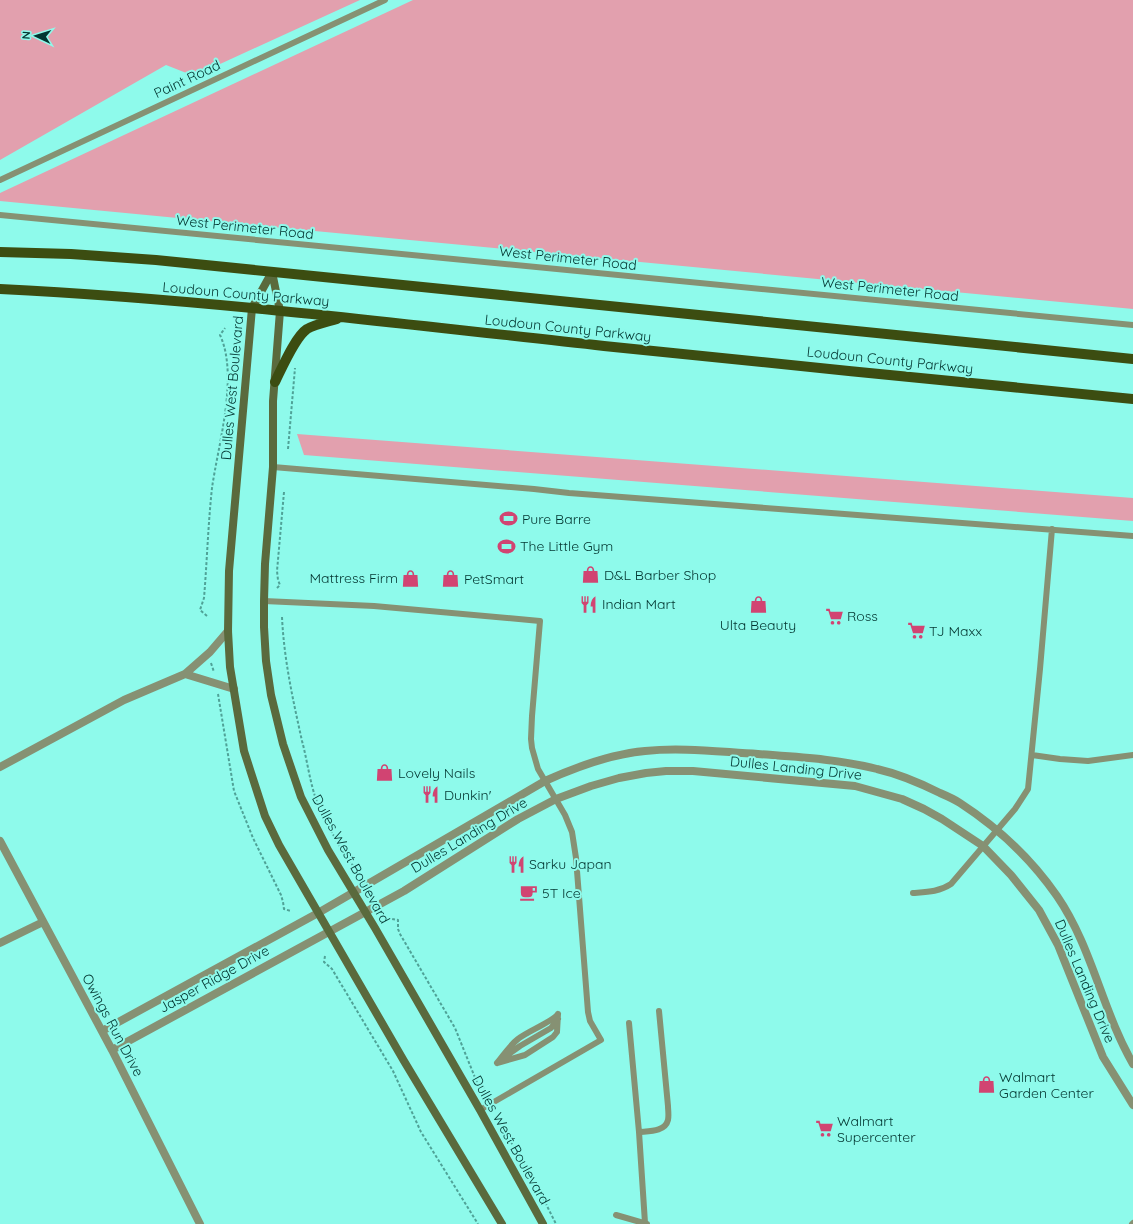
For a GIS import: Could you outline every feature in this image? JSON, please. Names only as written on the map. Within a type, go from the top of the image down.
[{"type":"main road","name":"Loudoun County Parkway","points":[[0,252],[112,257],[272,272],[1133,359]]},
{"type":"main road","name":"Loudoun County Parkway","points":[[0,289],[252,308],[673,353],[1133,399]]},
{"type":"main road","points":[[275,382],[295,342],[300,336],[307,330],[324,322],[343,318]]},
{"type":"street","name":"Dulles West Boulevard","points":[[272,272],[252,308],[229,571],[228,631],[230,667],[244,751],[265,816],[279,845],[404,1061],[502,1224]]},
{"type":"street","name":"Dulles West Boulevard","points":[[272,272],[280,311],[272,417],[273,467],[264,601],[266,661],[271,694],[282,744],[301,797],[328,850],[480,1110],[543,1224]]},
{"type":"street","points":[[0,767],[124,700],[185,674],[210,652],[228,631]]},
{"type":"street","points":[[185,674],[234,689]]},
{"type":"street","name":"Dulles Landing Drive","points":[[318,913],[545,782],[568,771],[602,760],[643,751],[711,751],[823,759],[877,769],[906,778],[959,802],[996,830],[1015,847],[1044,880],[1057,896],[1078,931],[1119,1037],[1133,1064]]},
{"type":"street","name":"Dulles Landing Drive","points":[[329,932],[404,891],[518,819],[556,799],[591,786],[619,778],[666,771],[693,771],[855,786],[902,799],[924,809],[983,846],[1011,875],[1039,910],[1058,945],[1103,1058],[1133,1105]]},
{"type":"street","name":"Owings Run Drive","points":[[0,841],[112,1050],[200,1224]]},
{"type":"street","name":"Jasper Ridge Drive","points":[[102,1031],[318,913]]},
{"type":"street","points":[[0,943],[43,922]]},
{"type":"street","name":"Jasper Ridge Drive","points":[[112,1050],[329,932]]},
{"type":"lane","name":"Paint Road","points":[[0,180],[385,0]]},
{"type":"lane","name":"West Perimeter Road","points":[[0,215],[1133,324]]},
{"type":"lane","points":[[273,467],[527,488],[569,494],[1133,536]]},
{"type":"lane","points":[[913,893],[931,892],[943,889],[951,884],[1022,799],[1028,789],[1052,529]]},
{"type":"lane","points":[[264,601],[374,606],[540,621],[531,739],[534,756],[545,782],[569,822],[574,842],[588,1012],[590,1021],[601,1040],[480,1110]]},
{"type":"lane","points":[[1032,755],[1088,761],[1133,755]]},
{"type":"lane","points":[[639,1132],[663,1128],[668,1120],[659,1011]]},
{"type":"lane","points":[[558,1017],[558,1032],[553,1038],[524,1055],[497,1063],[520,1046],[551,1028],[558,1017]]},
{"type":"lane","points":[[616,1215],[647,1223],[629,1023]]},
{"type":"path","points":[[207,616],[200,610],[204,598],[212,488],[221,442],[225,410],[227,365],[224,345],[220,335],[225,328]]},
{"type":"path","points":[[288,449],[296,365]]},
{"type":"path","points":[[277,588],[280,584],[277,571],[284,492]]},
{"type":"path","points":[[282,618],[290,689],[313,788],[330,829],[348,861],[359,868],[358,873]]},
{"type":"path","points":[[210,652],[213,658],[210,661],[216,683],[234,791],[252,838],[281,895],[284,909],[291,911]]},
{"type":"path","points":[[392,919],[398,920],[398,929],[400,934],[455,1028],[478,1085],[484,1088],[482,1093]]},
{"type":"path","points":[[325,956],[324,962],[332,969],[393,1071],[421,1132],[478,1224]]},
{"type":"path","points":[[497,1117],[501,1118],[504,1130],[540,1192],[556,1224]]},
{"type":"shaded area","points":[[0,0],[360,0],[194,76],[166,65],[0,160]]},
{"type":"shaded area","points":[[413,0],[1133,0],[1133,309],[0,201],[0,193]]},
{"type":"shaded area","points":[[297,434],[1133,498],[1133,521],[304,455]]},
{"type":"place","name":"Pure Barre","points":[[509,519]]},
{"type":"place","name":"The Little Gym","points":[[507,546]]},
{"type":"place","name":"D&L Barber Shop","points":[[591,575]]},
{"type":"place","name":"Mattress Firm","points":[[411,578]]},
{"type":"place","name":"PetSmart","points":[[451,579]]},
{"type":"place","name":"Indian Mart","points":[[589,604]]},
{"type":"place","name":"Ulta Beauty","points":[[758,605]]},
{"type":"place","name":"Ross","points":[[834,616]]},
{"type":"place","name":"TJ Maxx","points":[[916,631]]},
{"type":"place","name":"Lovely Nails","points":[[385,773]]},
{"type":"place","name":"Dunkin'","points":[[431,795]]},
{"type":"place","name":"Sarku Japan","points":[[516,864]]},
{"type":"place","name":"5T Ice","points":[[529,893]]},
{"type":"place","name":"Walmart Garden Center","points":[[986,1085]]},
{"type":"place","name":"Walmart Supercenter","points":[[824,1129]]}]
